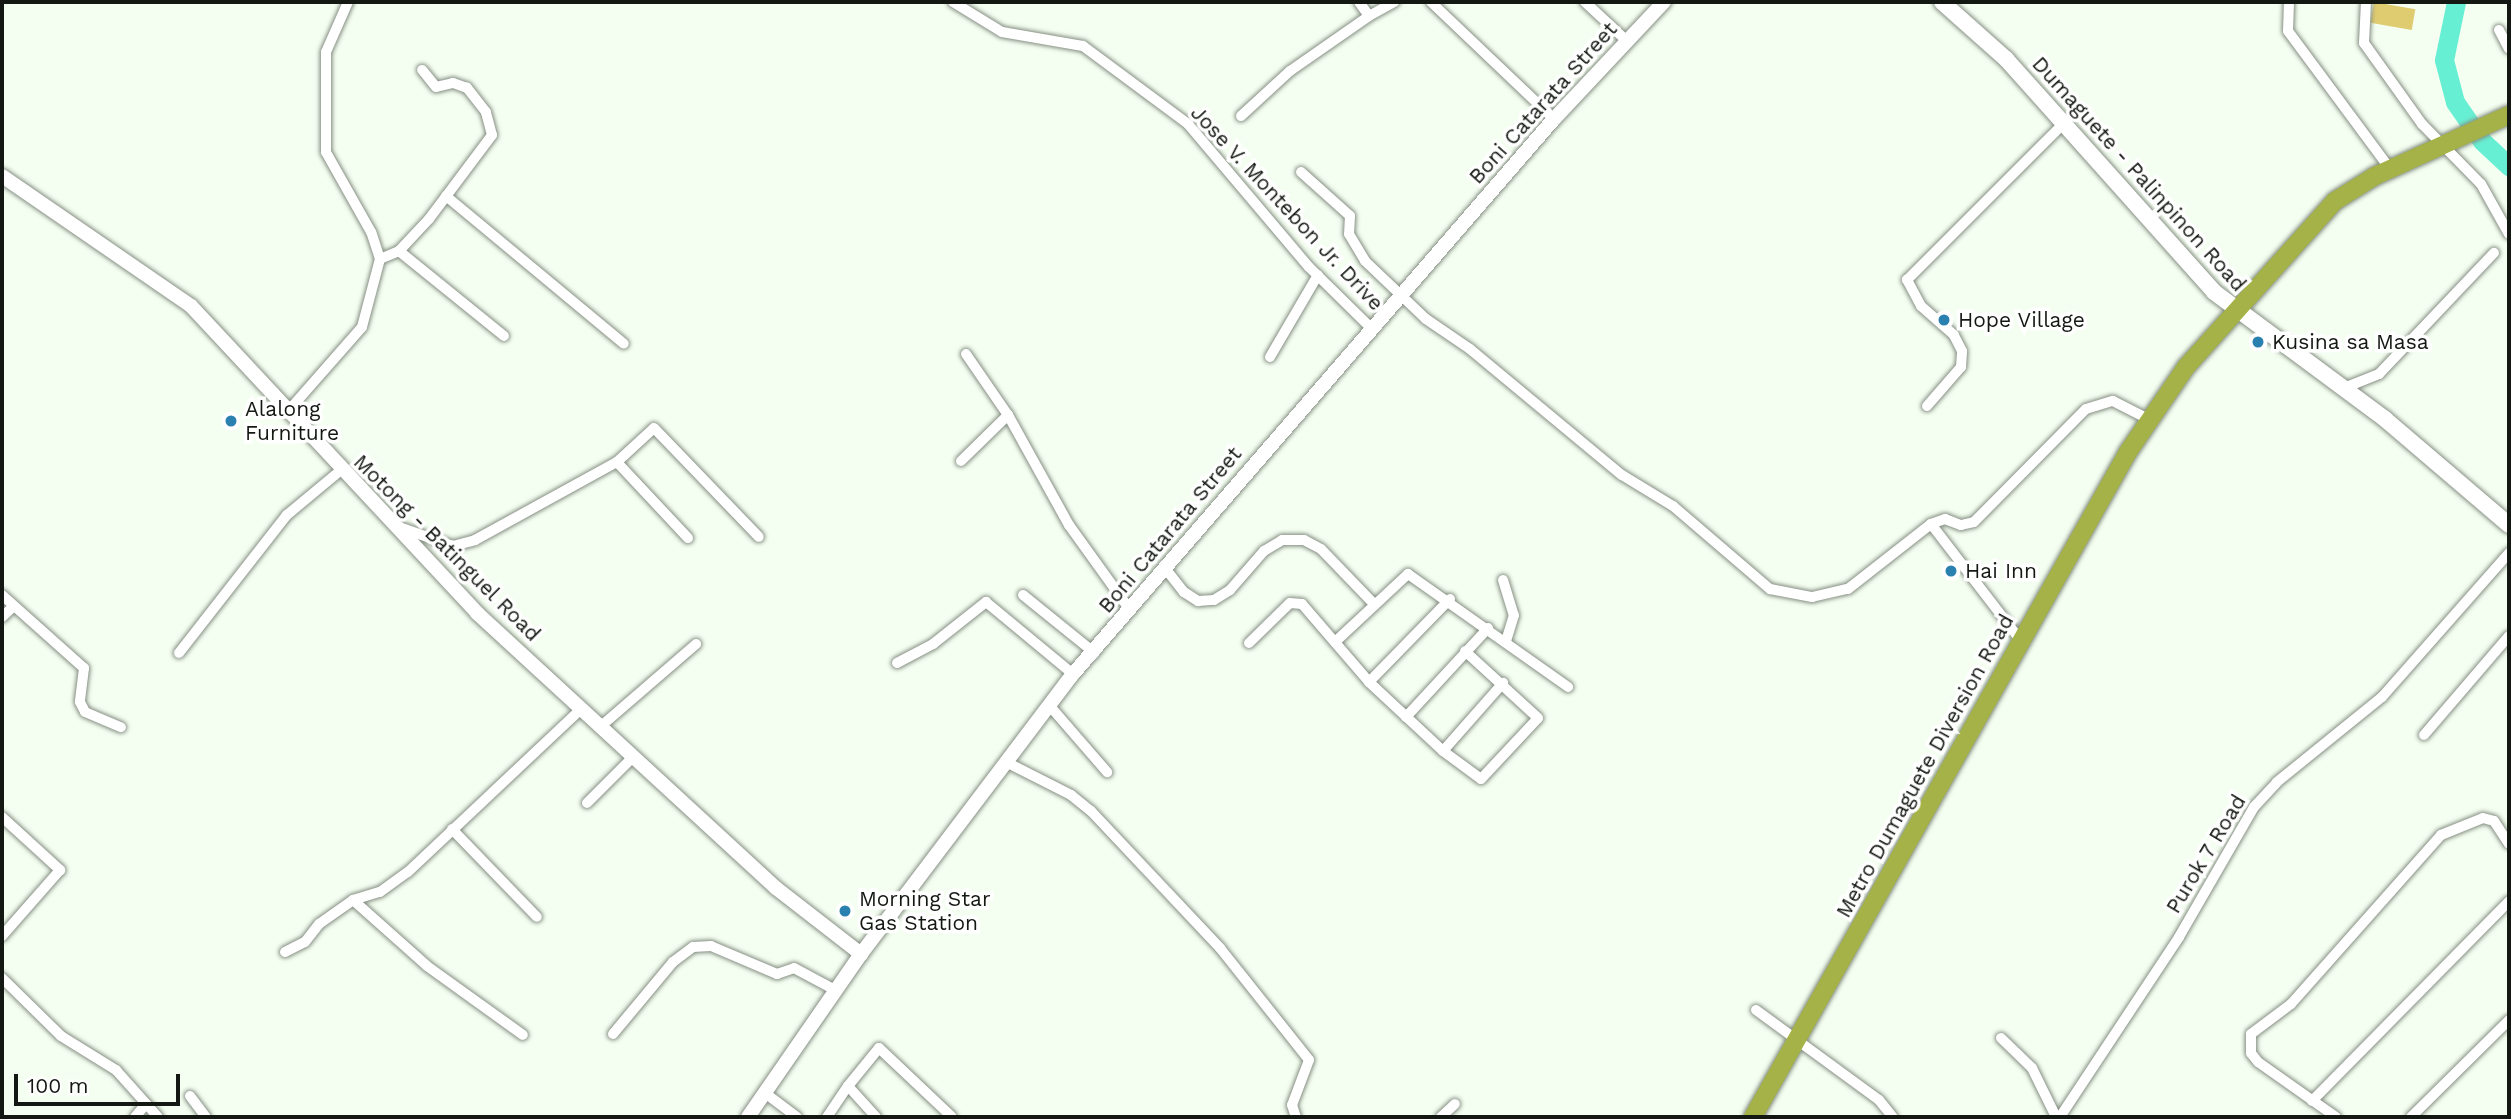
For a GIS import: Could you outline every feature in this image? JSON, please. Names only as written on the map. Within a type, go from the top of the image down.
[{"type":"highway","name":"Metro Dumaguete Diversion Road","points":[[1753,1117],[2148,419],[2234,310],[2335,201],[2390,169],[2503,118]]},
{"type":"main road","name":"Dumaguete - Palinpinon Road","points":[[1942,2],[2006,59],[2196,273],[2234,310],[2344,388],[2509,525]]},
{"type":"street","points":[[290,410],[362,327],[380,259],[372,232],[326,152],[326,52],[348,2]]},
{"type":"street","name":"Jose V. Montebon Jr. Drive","points":[[953,2],[1002,32],[1083,46],[1188,124],[1318,275],[1373,330]]},
{"type":"street","points":[[1359,2],[1369,16]]},
{"type":"street","points":[[1241,116],[1290,71],[1369,16],[1394,2]]},
{"type":"street","points":[[1431,2],[1554,119]]},
{"type":"street","points":[[1585,2],[1627,41]]},
{"type":"street","name":"Boni Catarata Street","points":[[748,1117],[861,954],[1073,674],[1095,653],[1165,568],[1554,119],[1664,2]]},
{"type":"street","points":[[2289,2],[2288,31],[2390,169]]},
{"type":"street","points":[[2366,2],[2364,43],[2481,184],[2509,234]]},
{"type":"street","points":[[2500,30],[2509,48]]},
{"type":"street","points":[[380,259],[399,251],[446,196],[492,135],[486,112],[467,88],[453,83],[436,87],[422,71]]},
{"type":"street","points":[[1927,406],[1961,367],[1962,351],[1954,335],[1921,306],[1907,281],[2064,123]]},
{"type":"street","points":[[1301,172],[1350,216],[1353,245],[1401,295],[1622,475],[1673,506],[1770,589],[1812,597],[1848,589],[1931,524],[1945,519],[1961,525],[1974,522],[2086,410],[2113,401],[2148,419]]},
{"type":"street","name":"Motong - Batinguel Road","points":[[2,176],[191,306],[290,410],[390,524],[581,709],[776,888],[861,954]]},
{"type":"street","points":[[446,196],[624,344]]},
{"type":"street","points":[[399,251],[504,337]]},
{"type":"street","points":[[2344,388],[2379,374],[2494,253]]},
{"type":"street","points":[[1270,357],[1318,275]]},
{"type":"street","points":[[966,355],[1008,415],[1069,525],[1130,610]]},
{"type":"street","points":[[961,461],[1008,415]]},
{"type":"street","points":[[390,524],[453,546],[475,540],[617,462],[653,428],[759,537]]},
{"type":"street","points":[[617,462],[688,538]]},
{"type":"street","points":[[179,653],[292,510],[341,470]]},
{"type":"street","points":[[1931,524],[2022,642]]},
{"type":"street","points":[[1165,568],[1184,592],[1198,601],[1214,600],[1230,590],[1264,551],[1282,540],[1304,540],[1321,549],[1373,603]]},
{"type":"street","name":"Purok 7 Road","points":[[2058,1117],[2179,937],[2254,807],[2277,782],[2382,697],[2509,553]]},
{"type":"street","points":[[1335,642],[1373,603],[1408,574],[1450,599],[1568,687]]},
{"type":"street","points":[[1503,580],[1514,615],[1507,641]]},
{"type":"street","points":[[2,595],[84,668],[80,702],[85,712],[121,727]]},
{"type":"street","points":[[1023,596],[1095,653]]},
{"type":"street","points":[[1369,682],[1450,599]]},
{"type":"street","points":[[1249,643],[1297,601],[1369,682],[1443,751],[1481,779],[1536,722],[1536,714],[1465,651]]},
{"type":"street","points":[[897,663],[933,644],[986,603],[1073,674]]},
{"type":"street","points":[[2,617],[14,606]]},
{"type":"street","points":[[1406,717],[1488,628]]},
{"type":"street","points":[[2424,735],[2509,636]]},
{"type":"street","points":[[600,727],[696,644]]},
{"type":"street","points":[[1443,751],[1503,683]]},
{"type":"street","points":[[1049,705],[1107,772]]},
{"type":"street","points":[[285,952],[305,942],[325,919],[353,900],[393,884],[581,709]]},
{"type":"street","points":[[587,803],[632,758]]},
{"type":"street","points":[[1006,762],[1071,795],[1091,811],[1220,948],[1309,1060],[1292,1105],[1296,1117]]},
{"type":"street","points":[[2,817],[60,870],[2,936]]},
{"type":"street","points":[[2336,1117],[2258,1062],[2250,1053],[2251,1034],[2291,1004],[2441,835],[2483,818],[2494,821],[2509,844]]},
{"type":"street","points":[[452,829],[537,917]]},
{"type":"street","points":[[353,900],[427,966],[523,1035]]},
{"type":"street","points":[[2312,1101],[2509,901]]},
{"type":"street","points":[[613,1034],[673,962],[694,947],[711,946],[777,974],[794,968],[837,991]]},
{"type":"street","points":[[2,978],[61,1036],[116,1070],[158,1117]]},
{"type":"street","points":[[1756,1010],[1879,1100],[1893,1117]]},
{"type":"street","points":[[2411,1117],[2509,1020]]},
{"type":"street","points":[[2001,1038],[2032,1068],[2058,1117]]},
{"type":"street","points":[[827,1117],[879,1048],[952,1117]]},
{"type":"street","points":[[848,1086],[876,1117]]},
{"type":"street","points":[[765,1093],[797,1117]]},
{"type":"street","points":[[190,1096],[206,1117]]},
{"type":"street","points":[[135,1117],[146,1104]]},
{"type":"street","points":[[1441,1117],[1455,1104]]},
{"type":"shaded area","points":[[2374,2],[2415,9],[2412,30],[2370,23]]},
{"type":"waterway","points":[[2456,2],[2444,60],[2455,102],[2482,141],[2509,166]]},
{"type":"place","name":"Hope Village","points":[[1944,320]]},
{"type":"place","name":"Kusina sa Masa","points":[[2258,342]]},
{"type":"place","name":"Alalong Furniture","points":[[231,421]]},
{"type":"place","name":"Hai Inn","points":[[1951,571]]},
{"type":"place","name":"Morning Star Gas Station","points":[[845,911]]}]
